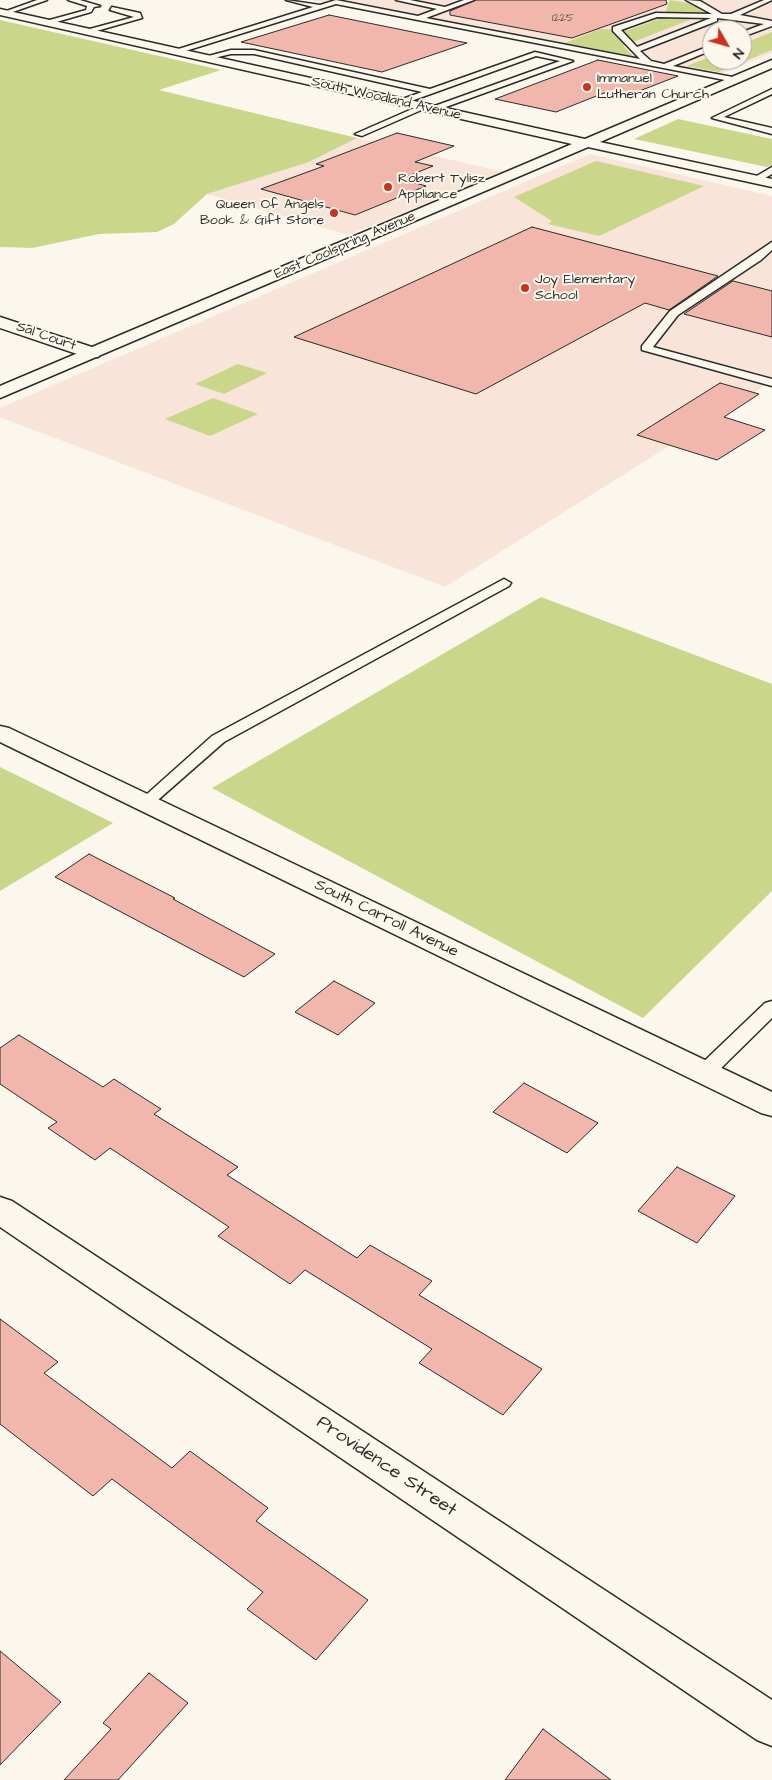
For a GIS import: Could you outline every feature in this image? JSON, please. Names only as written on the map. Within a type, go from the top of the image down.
[{"type":"street","name":"South Woodland Avenue","points":[[2,12],[427,109],[772,183]]},
{"type":"street","name":"East Coolspring Avenue","points":[[0,393],[735,80],[770,67]]},
{"type":"street","name":"Sal Court","points":[[0,322],[92,353]]},
{"type":"street","name":"South Carroll Avenue","points":[[0,733],[772,1106]]},
{"type":"street","name":"Providence Street","points":[[0,1210],[772,1725]]},
{"type":"lane","points":[[2,12],[44,0]]},
{"type":"lane","points":[[71,0],[92,7],[137,15],[138,18],[89,32]]},
{"type":"lane","points":[[289,0],[321,6]]},
{"type":"lane","points":[[399,0],[457,15]]},
{"type":"lane","points":[[418,18],[471,0]]},
{"type":"lane","points":[[689,0],[700,1],[722,16]]},
{"type":"lane","points":[[732,16],[770,0]]},
{"type":"lane","points":[[176,51],[332,1],[735,80]]},
{"type":"lane","points":[[50,23],[92,7]]},
{"type":"lane","points":[[648,63],[616,29],[656,15],[732,16],[772,23]]},
{"type":"lane","points":[[635,50],[722,16]]},
{"type":"lane","points":[[752,31],[772,23]]},
{"type":"lane","points":[[501,34],[516,28]]},
{"type":"lane","points":[[665,66],[702,51]]},
{"type":"lane","points":[[204,58],[231,52],[254,52],[431,92]]},
{"type":"lane","points":[[360,134],[592,52]]},
{"type":"lane","points":[[400,103],[535,54],[568,60]]},
{"type":"lane","points":[[772,91],[716,118],[772,131]]},
{"type":"lane","points":[[755,180],[772,170]]},
{"type":"lane","points":[[771,246],[757,258],[674,313],[646,348],[772,383]]},
{"type":"lane","points":[[145,803],[218,739],[504,583]]},
{"type":"lane","points":[[704,1073],[772,1007]]},
{"type":"shaded area","points":[[310,0],[772,0],[772,53],[752,61],[752,20],[702,20],[702,70],[731,70],[711,78]]},
{"type":"shaded area","points":[[357,138],[504,172],[348,235],[207,194],[309,162]]},
{"type":"shaded area","name":"Joy Elementary School","points":[[590,154],[772,196],[772,381],[445,587],[0,417],[0,408]]},
{"type":"green space","points":[[670,0],[694,4],[707,13],[623,46],[633,56],[565,43],[600,29],[629,30],[664,17]]},
{"type":"green space","points":[[0,20],[221,70],[159,90],[357,138],[309,162],[207,194],[174,224],[157,232],[99,234],[32,248],[0,247]]},
{"type":"green space","points":[[772,32],[772,50],[752,58],[752,40]]},
{"type":"green space","points":[[702,60],[702,69],[687,66]]},
{"type":"green space","points":[[678,119],[772,139],[772,165],[767,167],[634,139]]},
{"type":"green space","points":[[596,161],[704,186],[599,236],[548,224],[552,221],[514,197]]},
{"type":"green space","points":[[238,364],[267,373],[224,394],[195,384]]},
{"type":"green space","points":[[213,398],[258,414],[210,436],[165,419]]},
{"type":"green space","points":[[541,597],[772,684],[772,891],[643,1018],[212,788]]},
{"type":"green space","points":[[0,767],[113,823],[0,891]]},
{"type":"building","points":[[476,0],[666,0],[667,4],[572,38],[450,15],[450,11]]},
{"type":"building","points":[[329,15],[467,43],[382,72],[241,42]]},
{"type":"building","name":"Immanuel Lutheran Church","points":[[598,60],[678,76],[624,97],[604,93],[556,112],[495,99]]},
{"type":"building","points":[[397,133],[454,146],[415,162],[433,166],[401,179],[426,186],[355,215],[261,189],[324,166],[316,164]]},
{"type":"building","points":[[532,227],[718,276],[669,310],[645,303],[476,394],[294,337]]},
{"type":"building","points":[[733,281],[772,291],[772,337],[684,314]]},
{"type":"building","points":[[720,383],[759,394],[724,417],[765,430],[717,460],[637,435]]},
{"type":"building","points":[[89,854],[175,898],[173,899],[275,954],[244,977],[55,877]]},
{"type":"building","points":[[334,981],[375,1003],[338,1035],[295,1012]]},
{"type":"building","points":[[19,1035],[103,1087],[114,1079],[161,1109],[154,1114],[238,1167],[227,1175],[357,1258],[370,1245],[432,1281],[419,1295],[542,1369],[503,1415],[419,1363],[432,1349],[305,1270],[290,1284],[218,1236],[229,1227],[110,1148],[95,1160],[48,1128],[57,1122],[0,1084],[0,1048]]},
{"type":"building","points":[[524,1083],[598,1123],[567,1153],[493,1112]]},
{"type":"building","points":[[677,1167],[735,1196],[697,1243],[638,1211]]},
{"type":"building","points":[[0,1319],[58,1362],[44,1373],[172,1468],[190,1451],[268,1508],[256,1521],[368,1600],[316,1660],[247,1609],[263,1592],[112,1479],[93,1496],[0,1424]]},
{"type":"building","points":[[0,1651],[61,1702],[0,1765]]},
{"type":"building","points":[[149,1673],[188,1703],[118,1780],[64,1780],[111,1729],[103,1723]]},
{"type":"building","points":[[543,1729],[611,1780],[505,1780]]},
{"type":"place","name":"Immanuel Lutheran Church","points":[[587,87]]},
{"type":"place","name":"Robert Tylisz Appliance","points":[[388,187]]},
{"type":"place","name":"Queen Of Angels Book & Gift Store","points":[[334,213]]},
{"type":"place","name":"Joy Elementary School","points":[[525,288]]}]
